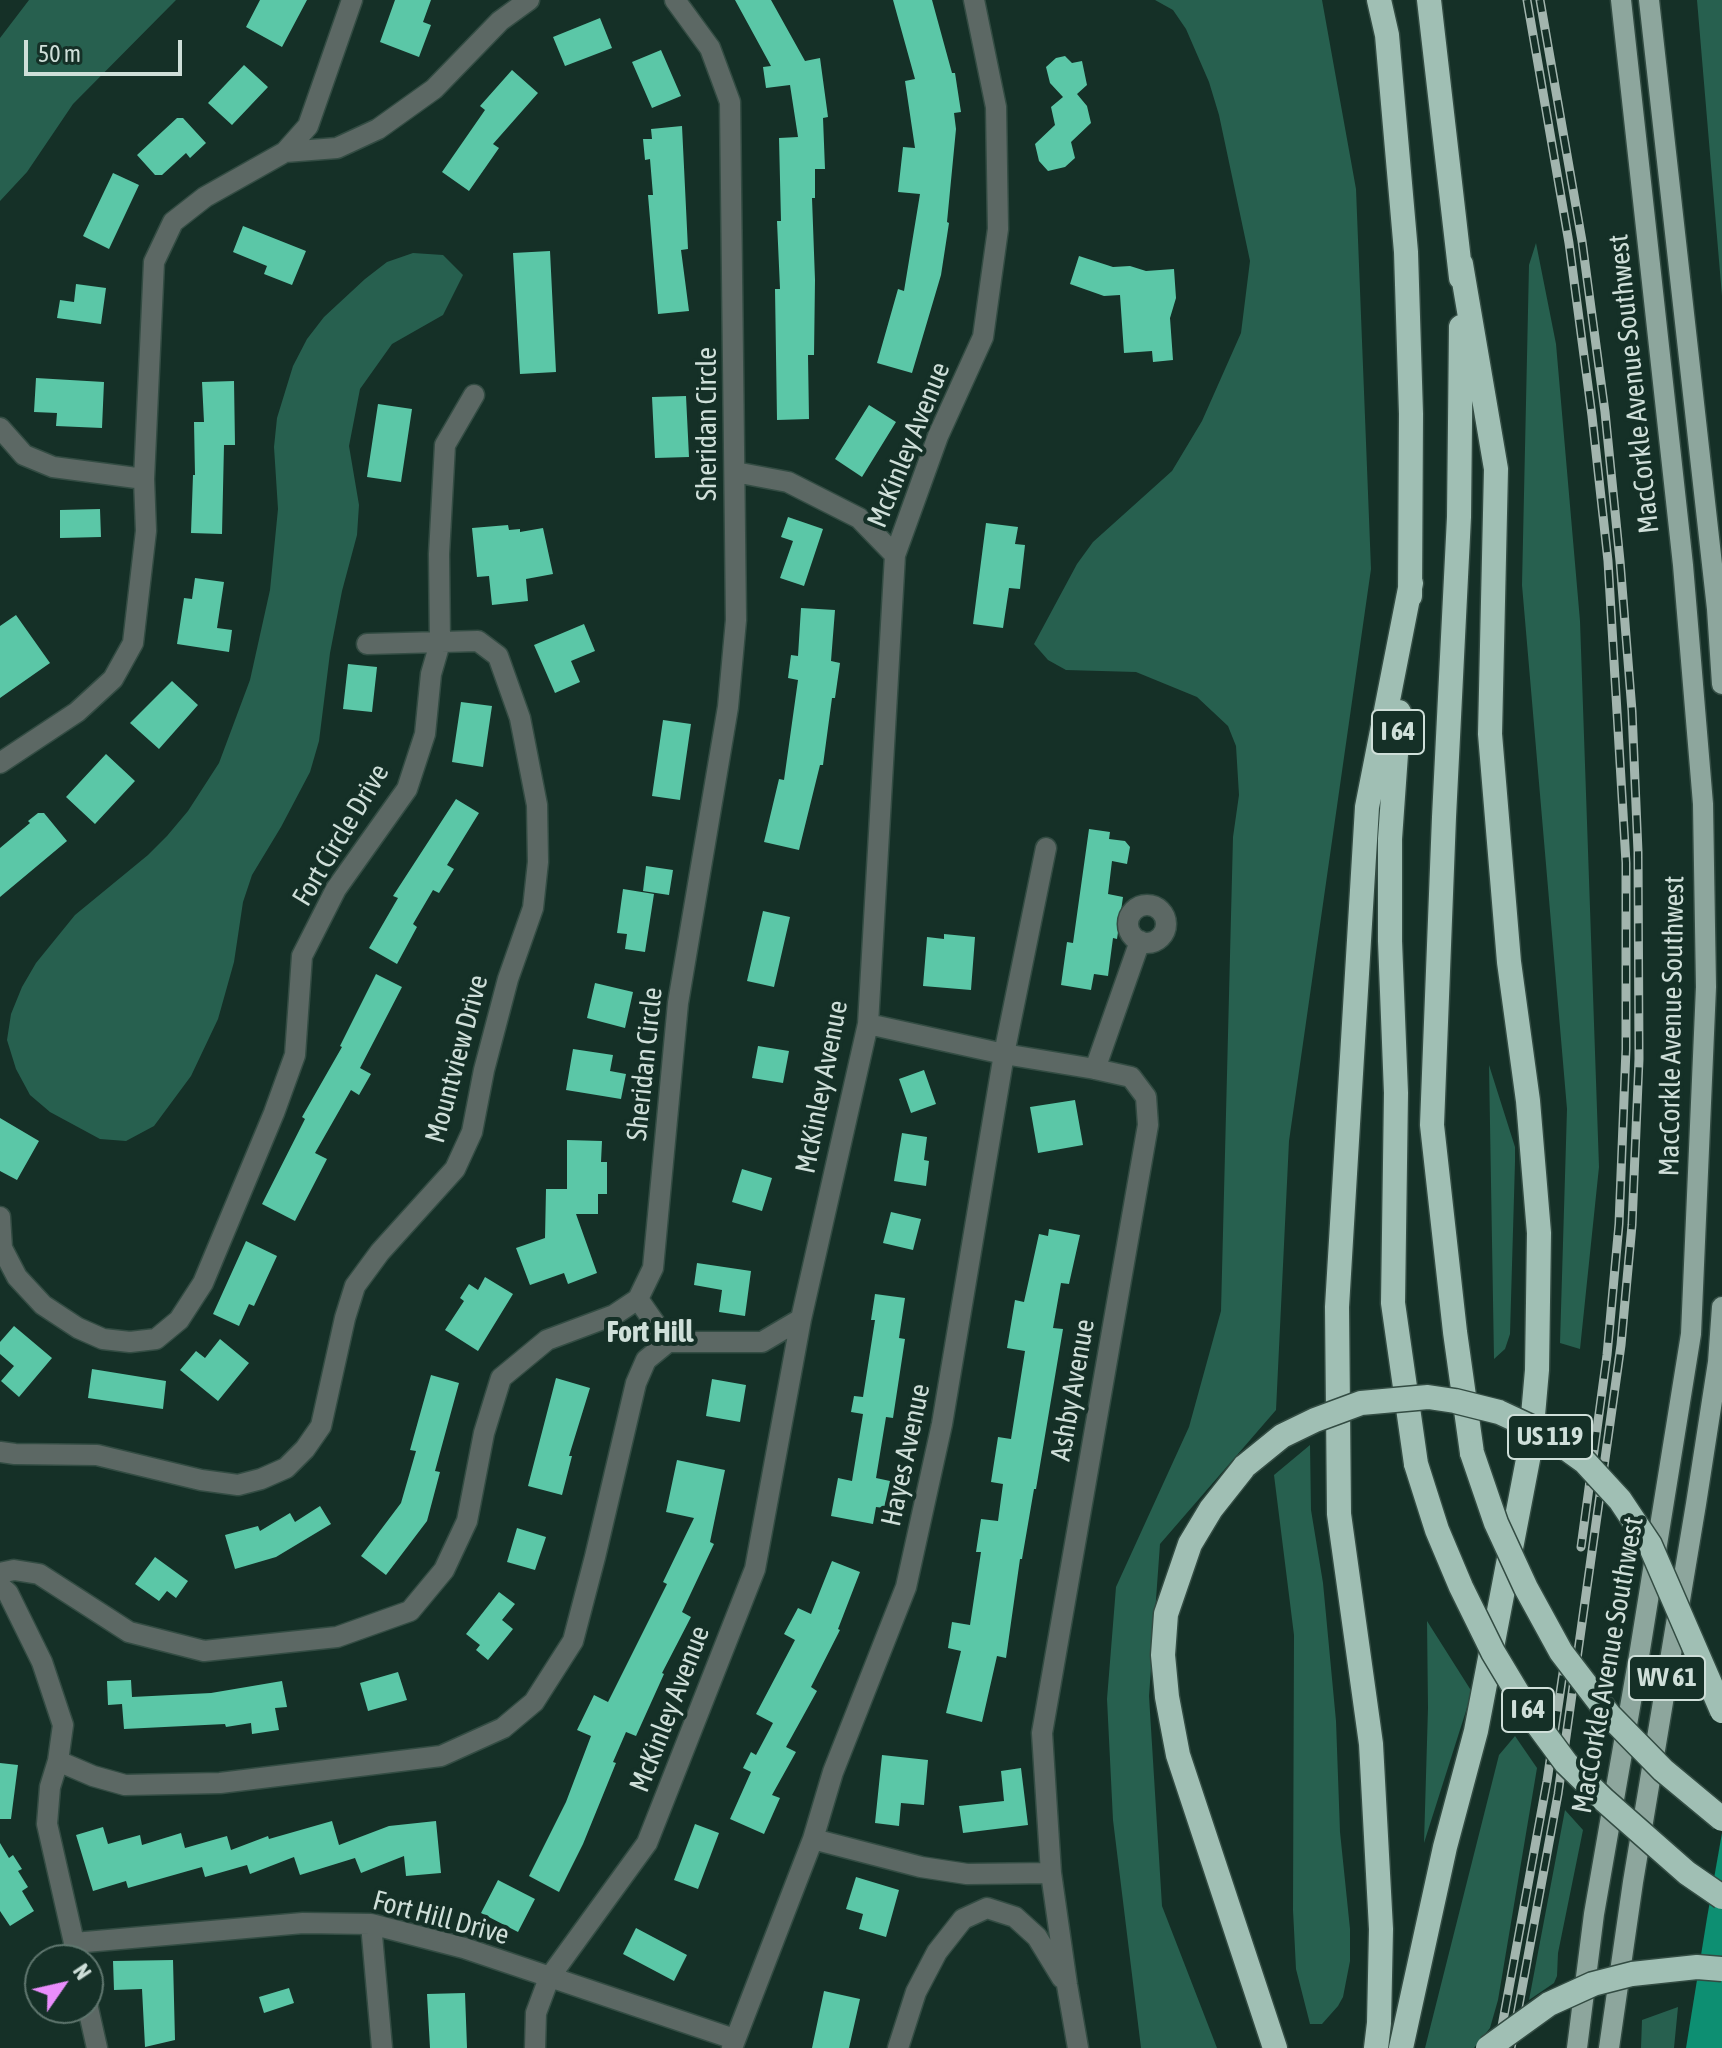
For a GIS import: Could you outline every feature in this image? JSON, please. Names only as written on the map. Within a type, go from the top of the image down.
[{"type":"highway","name":"I 64","points":[[1379,0],[1387,35],[1406,252],[1411,414],[1411,583],[1390,839],[1390,941],[1396,1093],[1393,1303],[1416,1464],[1437,1530],[1461,1587],[1493,1652],[1532,1717],[1566,1763],[1604,1800],[1687,1873],[1722,1897]]},
{"type":"highway","name":"I 64","points":[[1429,0],[1461,264],[1459,517],[1432,1125],[1472,1453],[1496,1523],[1526,1588],[1561,1652],[1610,1716],[1663,1770],[1722,1819]]},
{"type":"highway","points":[[1401,2048],[1445,1847],[1476,1731],[1530,1449],[1537,1370],[1539,1233],[1528,1101],[1509,962],[1490,734],[1496,469],[1461,264]]},
{"type":"highway","points":[[1376,2048],[1381,1929],[1371,1744],[1339,1514],[1337,1307],[1367,807],[1411,583]]},
{"type":"highway","name":"US 119","points":[[1275,2048],[1178,1755],[1163,1655],[1166,1614],[1190,1544],[1211,1509],[1245,1466],[1282,1436],[1361,1403],[1428,1397],[1499,1412],[1546,1434],[1585,1462],[1620,1500],[1650,1545],[1722,1711]]},
{"type":"highway","points":[[1488,2048],[1549,2004],[1593,1984],[1632,1974],[1697,1967],[1722,1969]]},
{"type":"main road","name":"MacCorkle Avenue Southwest","points":[[1577,2048],[1594,1914],[1691,1334],[1706,987],[1703,804],[1687,612],[1621,0]]},
{"type":"main road","name":"MacCorkle Avenue Southwest","points":[[1649,0],[1717,609],[1722,684]]},
{"type":"main road","name":"WV 61","points":[[1609,2048],[1718,1362],[1722,1307]]},
{"type":"street","points":[[0,763],[77,712],[113,679],[133,643],[146,531],[144,479],[154,262],[173,222],[205,197],[285,152],[308,126],[352,0]]},
{"type":"street","points":[[285,152],[337,148],[378,129],[434,89],[500,21],[529,0]]},
{"type":"street","name":"Sheridan Circle","points":[[638,1299],[653,1268],[678,1003],[728,707],[736,620],[730,102],[710,48],[675,0]]},
{"type":"street","name":"McKinley Avenue","points":[[535,2048],[536,2013],[549,1978],[647,1843],[755,1569],[801,1319],[868,1024],[895,555],[938,436],[983,337],[994,260],[998,229],[996,107],[974,0]]},
{"type":"street","name":"Fort Circle Drive","points":[[0,1217],[2,1248],[17,1277],[43,1305],[78,1328],[103,1339],[130,1342],[156,1339],[179,1320],[203,1283],[295,1055],[302,956],[336,889],[407,789],[425,734],[431,674],[440,643],[439,554],[445,445],[474,395]]},
{"type":"street","points":[[0,428],[24,455],[53,467],[144,479]]},
{"type":"street","points":[[735,472],[788,482],[859,518],[895,555]]},
{"type":"street","name":"Mountview Drive","points":[[0,1452],[97,1455],[201,1480],[238,1485],[286,1468],[305,1449],[321,1426],[355,1286],[380,1252],[455,1169],[472,1132],[484,1070],[508,979],[533,908],[538,862],[537,805],[520,718],[498,656],[478,641],[367,644]]},
{"type":"street","name":"Hayes Avenue","points":[[733,2044],[813,1839],[833,1772],[906,1587],[942,1424],[1004,1054],[1046,848]]},
{"type":"street","points":[[1095,1069],[1140,941]]},
{"type":"street","name":"Ashby Avenue","points":[[868,1024],[1004,1054],[1131,1077],[1146,1097],[1148,1125],[1042,1733],[1051,1873],[1078,2048]]},
{"type":"street","points":[[0,1573],[14,1570],[39,1574],[129,1632],[204,1651],[337,1637],[410,1611],[444,1570],[467,1521],[484,1433],[501,1378],[547,1340],[614,1315],[638,1299],[668,1342]]},
{"type":"street","points":[[58,1761],[125,1785],[220,1783],[441,1756],[503,1728],[534,1702],[573,1641],[636,1383],[646,1360],[668,1342],[762,1342],[801,1319]]},
{"type":"street","points":[[0,1586],[8,1593],[42,1662],[63,1725],[58,1761],[50,1787],[47,1824],[74,1944]]},
{"type":"street","points":[[813,1839],[921,1867],[967,1874],[1051,1873]]},
{"type":"street","points":[[898,2048],[916,1992],[937,1952],[963,1919],[987,1908],[967,1874]]},
{"type":"street","name":"Ashby Avenue","points":[[987,1908],[1015,1917],[1037,1937],[1067,1985]]},
{"type":"street","name":"Fort Hill Drive","points":[[104,1948],[303,1923],[371,1924],[464,1948],[733,2044]]},
{"type":"street","points":[[371,1924],[382,2048]]},
{"type":"street","points":[[92,2024],[97,2048]]},
{"type":"shaded area","points":[[29,0],[176,0],[73,104],[27,172],[0,201],[0,38]]},
{"type":"shaded area","points":[[1155,0],[1322,0],[1356,189],[1371,569],[1289,1141],[1276,1410],[1160,1544],[1149,1696],[1162,1906],[1217,2048],[1141,2048],[1113,1820],[1107,1699],[1116,1587],[1189,1427],[1221,1311],[1233,837],[1239,795],[1236,746],[1228,726],[1197,697],[1136,672],[1066,670],[1048,660],[1034,644],[1077,564],[1093,542],[1172,471],[1202,421],[1241,333],[1250,261],[1219,115],[1209,82],[1186,29],[1173,10]]},
{"type":"shaded area","points":[[1697,0],[1722,0],[1722,296]]},
{"type":"shaded area","points":[[1536,243],[1556,344],[1580,621],[1599,1167],[1580,1349],[1560,1343],[1567,1109],[1522,585],[1529,265]]},
{"type":"shaded area","points":[[413,253],[443,255],[463,275],[443,315],[392,344],[360,389],[349,446],[359,505],[357,535],[342,591],[330,653],[319,741],[310,772],[252,875],[243,902],[234,962],[218,1019],[191,1076],[154,1126],[126,1141],[100,1139],[50,1112],[30,1095],[16,1069],[7,1040],[11,1014],[36,963],[75,915],[167,836],[188,811],[219,763],[250,680],[270,590],[278,509],[274,447],[277,418],[293,366],[307,339],[324,317],[387,262]]},
{"type":"shaded area","points":[[1489,1065],[1515,1147],[1510,1334],[1505,1349],[1494,1359]]},
{"type":"shaded area","points":[[1310,1445],[1311,1510],[1323,1583],[1336,1721],[1340,1832],[1350,1929],[1350,1961],[1343,1997],[1322,2024],[1310,2024],[1296,1969],[1293,1910],[1294,1635],[1274,1475]]},
{"type":"shaded area","points":[[1427,1621],[1472,1692],[1424,1843],[1428,1708]]},
{"type":"shaded area","points":[[1515,1736],[1537,1768],[1498,2000],[1490,2028],[1474,2048],[1425,2048],[1499,1755]]},
{"type":"shaded area","points":[[1565,1810],[1583,1830],[1558,1953],[1557,1976],[1554,1983],[1529,2000]]},
{"type":"shaded area","points":[[1722,1833],[1722,2048],[1686,2048],[1707,1918]]},
{"type":"shaded area","points":[[1678,2007],[1674,2048],[1641,2048],[1642,2020]]},
{"type":"building","points":[[260,0],[307,0],[282,47],[246,27]]},
{"type":"building","points":[[395,0],[431,0],[423,22],[431,25],[419,57],[380,42]]},
{"type":"building","points":[[735,0],[771,0],[805,61],[820,58],[828,117],[823,118],[825,169],[815,169],[815,198],[812,198],[814,355],[808,355],[809,419],[777,420],[775,289],[780,289],[777,221],[781,221],[779,138],[798,137],[790,85],[766,88],[763,67],[771,66]]},
{"type":"building","points":[[893,0],[932,0],[952,73],[955,73],[961,112],[954,113],[956,129],[949,223],[941,275],[912,373],[877,363],[898,289],[904,291],[920,194],[898,192],[903,147],[915,148],[905,81],[915,79]]},
{"type":"building","points":[[600,18],[612,48],[565,66],[553,37]]},
{"type":"building","points":[[661,50],[681,96],[652,108],[632,62]]},
{"type":"building","points":[[1065,56],[1072,63],[1082,61],[1087,85],[1077,94],[1087,106],[1091,123],[1071,142],[1075,158],[1065,167],[1048,171],[1039,161],[1035,144],[1055,125],[1051,107],[1063,97],[1050,83],[1046,67],[1056,58]]},
{"type":"building","points":[[244,65],[268,87],[232,125],[208,103]]},
{"type":"building","points":[[512,70],[538,93],[493,144],[499,148],[469,191],[442,172],[485,110],[480,106]]},
{"type":"building","points":[[177,118],[183,118],[206,143],[190,158],[186,153],[162,175],[155,175],[137,155]]},
{"type":"building","points":[[682,126],[688,249],[681,250],[689,311],[658,314],[648,195],[653,195],[650,159],[645,160],[643,139],[652,139],[651,129]]},
{"type":"building","points":[[113,173],[139,185],[109,249],[83,236]]},
{"type":"building","points":[[243,226],[306,251],[292,285],[264,274],[267,266],[233,252]]},
{"type":"building","points":[[550,251],[556,372],[520,374],[513,253]]},
{"type":"building","points":[[1079,256],[1113,267],[1130,266],[1146,271],[1174,269],[1176,298],[1170,318],[1173,360],[1153,362],[1152,351],[1124,353],[1120,295],[1104,296],[1070,284]]},
{"type":"building","points":[[76,284],[106,288],[101,324],[57,318],[60,300],[74,302]]},
{"type":"building","points":[[36,378],[104,382],[102,428],[56,426],[57,413],[34,412]]},
{"type":"building","points":[[234,381],[235,445],[224,445],[222,534],[191,533],[195,475],[194,422],[204,422],[202,382]]},
{"type":"building","points":[[686,396],[689,457],[655,458],[652,397]]},
{"type":"building","points":[[378,404],[412,409],[401,482],[367,477]]},
{"type":"building","points":[[869,405],[896,422],[862,477],[835,459]]},
{"type":"building","points":[[100,509],[101,537],[60,538],[60,510]]},
{"type":"building","points":[[788,517],[823,529],[804,586],[780,578],[793,541],[781,537]]},
{"type":"building","points":[[986,523],[1018,527],[1015,544],[1025,545],[1020,589],[1009,588],[1003,628],[973,624]]},
{"type":"building","points":[[508,525],[509,530],[520,529],[520,532],[543,528],[553,574],[526,579],[528,601],[492,605],[489,576],[477,577],[472,528]]},
{"type":"building","points":[[195,578],[224,582],[217,628],[232,630],[229,652],[177,644],[184,598],[192,599]]},
{"type":"building","points":[[801,608],[835,610],[831,661],[840,663],[823,765],[820,765],[799,850],[764,842],[779,779],[784,780],[798,680],[788,678],[791,655],[798,656]]},
{"type":"building","points":[[16,615],[50,663],[0,698],[0,626]]},
{"type":"building","points":[[584,624],[595,651],[571,661],[580,682],[555,693],[534,645]]},
{"type":"building","points":[[348,664],[377,667],[372,712],[343,709]]},
{"type":"building","points":[[172,681],[198,705],[159,749],[130,723]]},
{"type":"building","points":[[461,702],[492,706],[483,767],[452,762]]},
{"type":"building","points":[[663,720],[691,724],[680,800],[652,796]]},
{"type":"building","points":[[106,754],[135,781],[95,824],[66,797]]},
{"type":"building","points":[[456,799],[479,813],[447,865],[454,869],[439,893],[433,890],[413,924],[417,927],[397,964],[369,948],[398,898],[393,896]]},
{"type":"building","points":[[38,813],[44,813],[67,841],[0,897],[0,848]]},
{"type":"building","points":[[1089,829],[1110,832],[1109,839],[1125,841],[1130,847],[1127,864],[1112,861],[1108,894],[1123,897],[1117,939],[1113,938],[1108,976],[1094,974],[1091,990],[1061,985],[1067,942],[1073,943]]},
{"type":"building","points":[[646,866],[673,870],[669,895],[643,891]]},
{"type":"building","points":[[623,889],[654,894],[645,952],[625,949],[627,934],[617,933]]},
{"type":"building","points":[[763,911],[790,917],[774,987],[747,981]]},
{"type":"building","points":[[944,934],[975,937],[971,990],[923,986],[927,937],[944,939]]},
{"type":"building","points":[[376,974],[402,987],[360,1068],[371,1074],[359,1095],[351,1090],[315,1153],[327,1159],[295,1221],[262,1204],[305,1119],[302,1117],[342,1047]]},
{"type":"building","points":[[595,983],[633,992],[625,1028],[587,1018]]},
{"type":"building","points":[[758,1046],[789,1051],[783,1083],[752,1078]]},
{"type":"building","points":[[573,1049],[613,1055],[610,1071],[626,1074],[621,1099],[566,1090]]},
{"type":"building","points":[[924,1070],[936,1104],[911,1113],[899,1079]]},
{"type":"building","points":[[1075,1100],[1083,1145],[1038,1153],[1030,1107]]},
{"type":"building","points":[[0,1118],[39,1141],[17,1180],[0,1171]]},
{"type":"building","points":[[902,1133],[927,1137],[924,1160],[929,1161],[926,1186],[894,1181]]},
{"type":"building","points":[[567,1140],[602,1141],[601,1162],[607,1162],[607,1194],[598,1194],[598,1214],[576,1214],[597,1273],[568,1284],[564,1273],[530,1285],[516,1248],[545,1238],[546,1189],[567,1189]]},
{"type":"building","points":[[742,1169],[772,1178],[762,1211],[732,1202]]},
{"type":"building","points":[[891,1212],[921,1219],[913,1250],[883,1243]]},
{"type":"building","points":[[1049,1229],[1080,1235],[1069,1284],[1061,1283],[1053,1328],[1063,1329],[1036,1489],[1020,1559],[1006,1658],[997,1656],[982,1722],[946,1713],[961,1651],[948,1648],[952,1622],[970,1625],[981,1552],[976,1552],[981,1519],[998,1521],[1003,1484],[991,1482],[998,1437],[1011,1439],[1025,1351],[1007,1348],[1015,1300],[1024,1302],[1039,1234],[1048,1236]]},
{"type":"building","points":[[246,1241],[277,1256],[254,1306],[249,1304],[239,1326],[213,1314]]},
{"type":"building","points":[[697,1263],[751,1271],[745,1316],[719,1312],[722,1290],[694,1285]]},
{"type":"building","points":[[485,1277],[513,1294],[478,1351],[445,1330],[464,1301],[460,1298],[469,1284],[478,1290]]},
{"type":"building","points":[[875,1294],[905,1298],[899,1338],[905,1339],[893,1418],[886,1417],[876,1478],[890,1481],[884,1508],[876,1507],[873,1524],[831,1516],[838,1478],[852,1481],[863,1414],[851,1412],[854,1396],[863,1397],[875,1320],[871,1320]]},
{"type":"building","points":[[14,1326],[52,1358],[19,1397],[1,1381],[14,1366],[0,1354],[0,1342]]},
{"type":"building","points":[[220,1339],[249,1363],[218,1401],[180,1370],[196,1351],[205,1358]]},
{"type":"building","points":[[92,1369],[166,1381],[163,1409],[88,1398]]},
{"type":"building","points":[[431,1375],[459,1383],[435,1471],[440,1472],[427,1521],[386,1575],[361,1556],[401,1503],[416,1451],[410,1450]]},
{"type":"building","points":[[556,1378],[590,1388],[569,1456],[572,1456],[562,1495],[528,1486]]},
{"type":"building","points":[[712,1379],[746,1385],[740,1422],[706,1416]]},
{"type":"building","points":[[677,1460],[725,1470],[710,1542],[714,1544],[682,1612],[691,1617],[662,1673],[636,1736],[626,1732],[583,1844],[559,1892],[529,1876],[566,1802],[591,1736],[577,1730],[594,1695],[608,1702],[667,1584],[663,1582],[694,1518],[666,1512]]},
{"type":"building","points":[[320,1506],[331,1524],[276,1557],[235,1569],[225,1535],[258,1526],[260,1531],[290,1513],[295,1522]]},
{"type":"building","points":[[517,1528],[546,1537],[535,1570],[507,1562]]},
{"type":"building","points":[[155,1557],[188,1581],[176,1598],[167,1591],[159,1601],[135,1584]]},
{"type":"building","points":[[832,1561],[860,1572],[840,1630],[811,1687],[817,1691],[786,1747],[796,1752],[772,1795],[780,1798],[764,1834],[730,1819],[751,1772],[743,1768],[751,1752],[756,1755],[773,1723],[756,1714],[795,1640],[784,1634],[798,1608],[811,1614]]},
{"type":"building","points":[[499,1592],[515,1604],[502,1620],[513,1629],[488,1660],[476,1650],[480,1645],[466,1634]]},
{"type":"building","points":[[398,1672],[407,1700],[368,1711],[360,1683]]},
{"type":"building","points":[[131,1680],[132,1697],[211,1693],[282,1681],[287,1707],[275,1708],[279,1730],[252,1734],[251,1723],[226,1727],[225,1724],[124,1729],[122,1704],[108,1705],[107,1681]]},
{"type":"building","points":[[882,1755],[928,1760],[924,1805],[901,1803],[899,1826],[875,1823]]},
{"type":"building","points":[[0,1763],[18,1765],[11,1819],[0,1819]]},
{"type":"building","points":[[1021,1768],[1028,1825],[963,1833],[959,1806],[1004,1801],[1001,1771]]},
{"type":"building","points":[[332,1821],[339,1845],[389,1826],[436,1821],[441,1873],[406,1876],[404,1856],[361,1873],[355,1858],[300,1875],[294,1857],[250,1874],[247,1865],[205,1877],[202,1867],[128,1888],[126,1881],[93,1891],[76,1835],[103,1827],[108,1844],[140,1835],[142,1845],[181,1833],[185,1848],[227,1836],[231,1850],[268,1836],[269,1839]]},
{"type":"building","points":[[695,1824],[719,1833],[698,1889],[674,1880]]},
{"type":"building","points":[[0,1843],[9,1858],[13,1855],[22,1869],[18,1871],[28,1887],[22,1891],[34,1911],[10,1926],[0,1911]]},
{"type":"building","points":[[856,1877],[899,1890],[886,1937],[859,1929],[863,1914],[846,1909]]},
{"type":"building","points":[[498,1880],[535,1899],[518,1932],[481,1913]]},
{"type":"building","points":[[636,1928],[687,1955],[674,1981],[623,1954]]},
{"type":"building","points":[[173,1960],[175,2040],[145,2047],[142,1989],[114,1990],[113,1961]]},
{"type":"building","points":[[289,1988],[294,2003],[264,2013],[259,1997]]},
{"type":"building","points":[[824,1991],[860,1999],[849,2048],[812,2048]]},
{"type":"building","points":[[465,1993],[467,2048],[430,2048],[427,1994]]},
{"type":"railway","points":[[1527,0],[1569,243],[1592,416],[1608,561],[1626,863],[1626,1049],[1619,1224],[1607,1355],[1581,1547]]},
{"type":"railway","points":[[1511,2048],[1558,1794],[1621,1345],[1632,1225],[1639,1059],[1638,852],[1632,711],[1620,561],[1605,412],[1582,241],[1540,0]]},
{"type":"railway","points":[[1498,2048],[1547,1781],[1567,1646]]},
{"type":"district","name":"Fort Hill","points":[[650,1333]]}]
